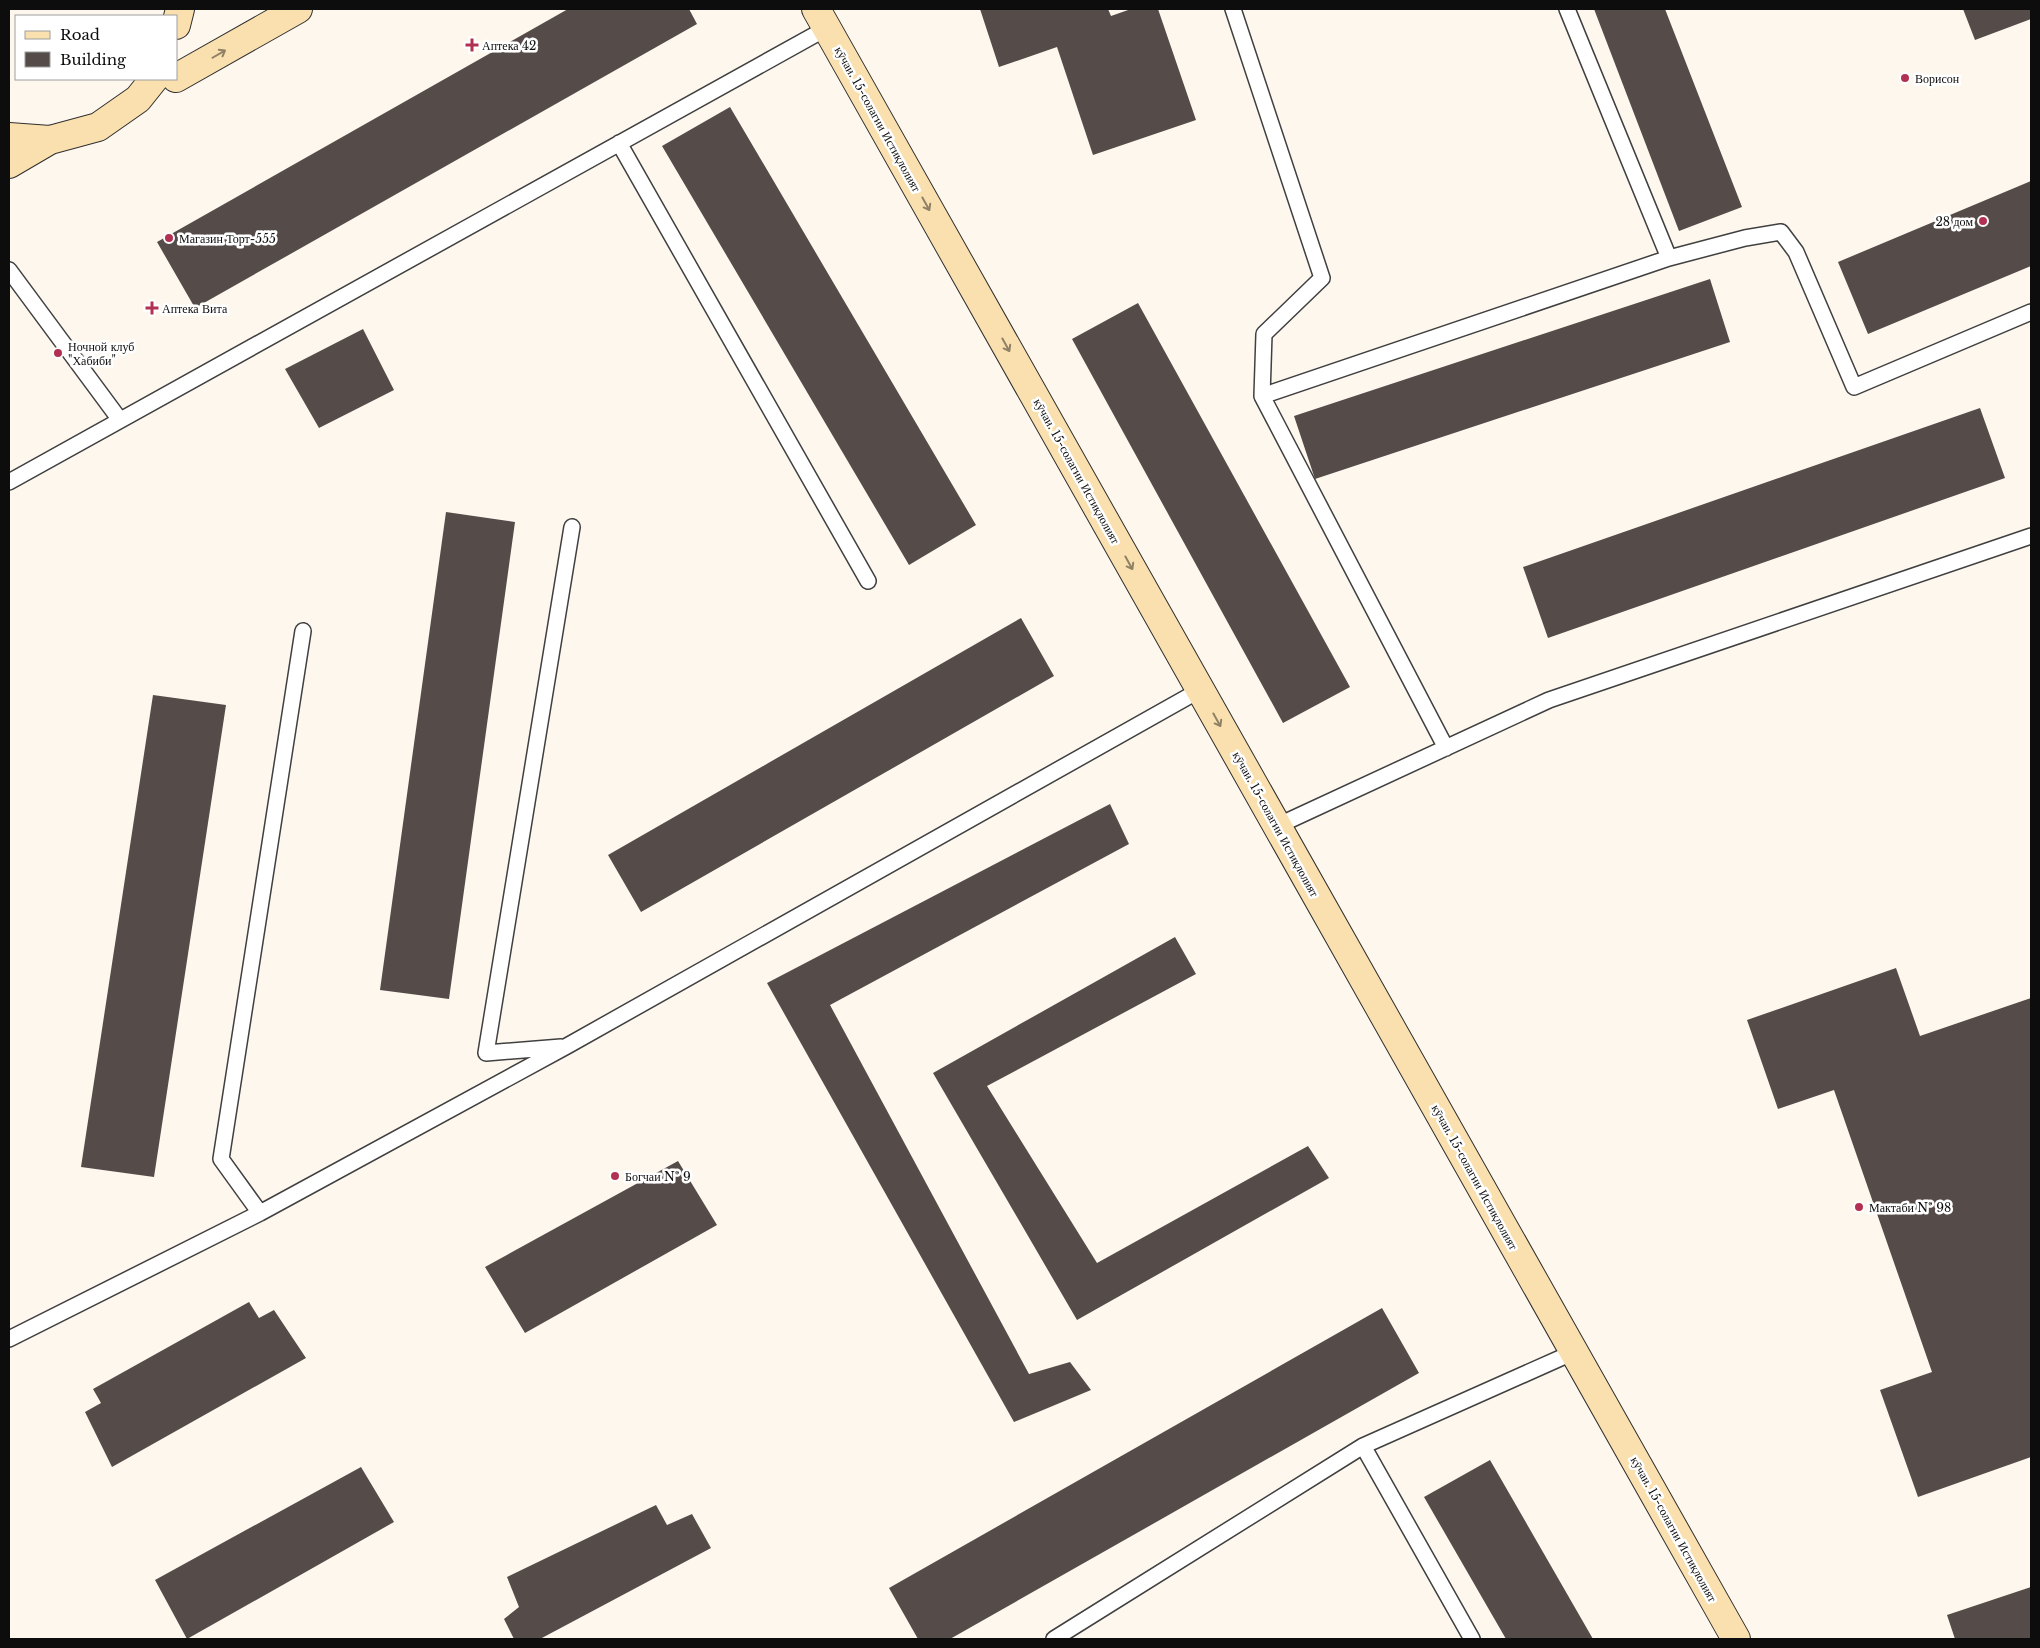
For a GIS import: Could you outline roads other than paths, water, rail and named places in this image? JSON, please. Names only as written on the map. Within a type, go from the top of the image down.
[{"type":"street","points":[[178,76],[298,9]]},
{"type":"street","name":"кӯчаи. 15-солагии Истиқлолият","points":[[822,18],[1736,1639]]},
{"type":"street","points":[[9,164],[50,140],[98,126],[146,89],[170,80]]},
{"type":"street","points":[[9,137],[50,140]]},
{"type":"lane","points":[[1233,9],[1322,278],[1264,334],[1262,396],[1446,748]]},
{"type":"lane","points":[[1567,9],[1669,258]]},
{"type":"lane","points":[[9,482],[619,143],[822,18]]},
{"type":"lane","points":[[619,143],[868,581]]},
{"type":"lane","points":[[1262,396],[1669,258],[1745,238],[1781,232],[1796,252],[1854,387],[2031,312]]},
{"type":"lane","points":[[9,270],[120,420]]},
{"type":"lane","points":[[567,1046],[486,1053],[572,527]]},
{"type":"lane","points":[[1276,826],[1549,700],[2031,536]]},
{"type":"lane","points":[[260,1213],[221,1159],[303,631]]},
{"type":"lane","points":[[9,1339],[260,1213],[567,1046],[1200,690]]},
{"type":"lane","points":[[1062,1637],[1363,1446],[1574,1352]]},
{"type":"lane","points":[[1363,1446],[1472,1639]]},
{"type":"place","name":"Аптека 42","points":[[472,45]]},
{"type":"place","name":"Ворисон","points":[[1905,78]]},
{"type":"place","name":"28 дом","points":[[1983,221]]},
{"type":"place","name":"Магазин Торт-555","points":[[169,238]]},
{"type":"place","name":"Аптека Вита","points":[[152,308]]},
{"type":"place","name":"Ночной клуб \"Хабиби\"","points":[[58,353]]},
{"type":"place","name":"Богчаи № 9","points":[[615,1176]]},
{"type":"place","name":"Мактаби № 98","points":[[1859,1207]]}]
